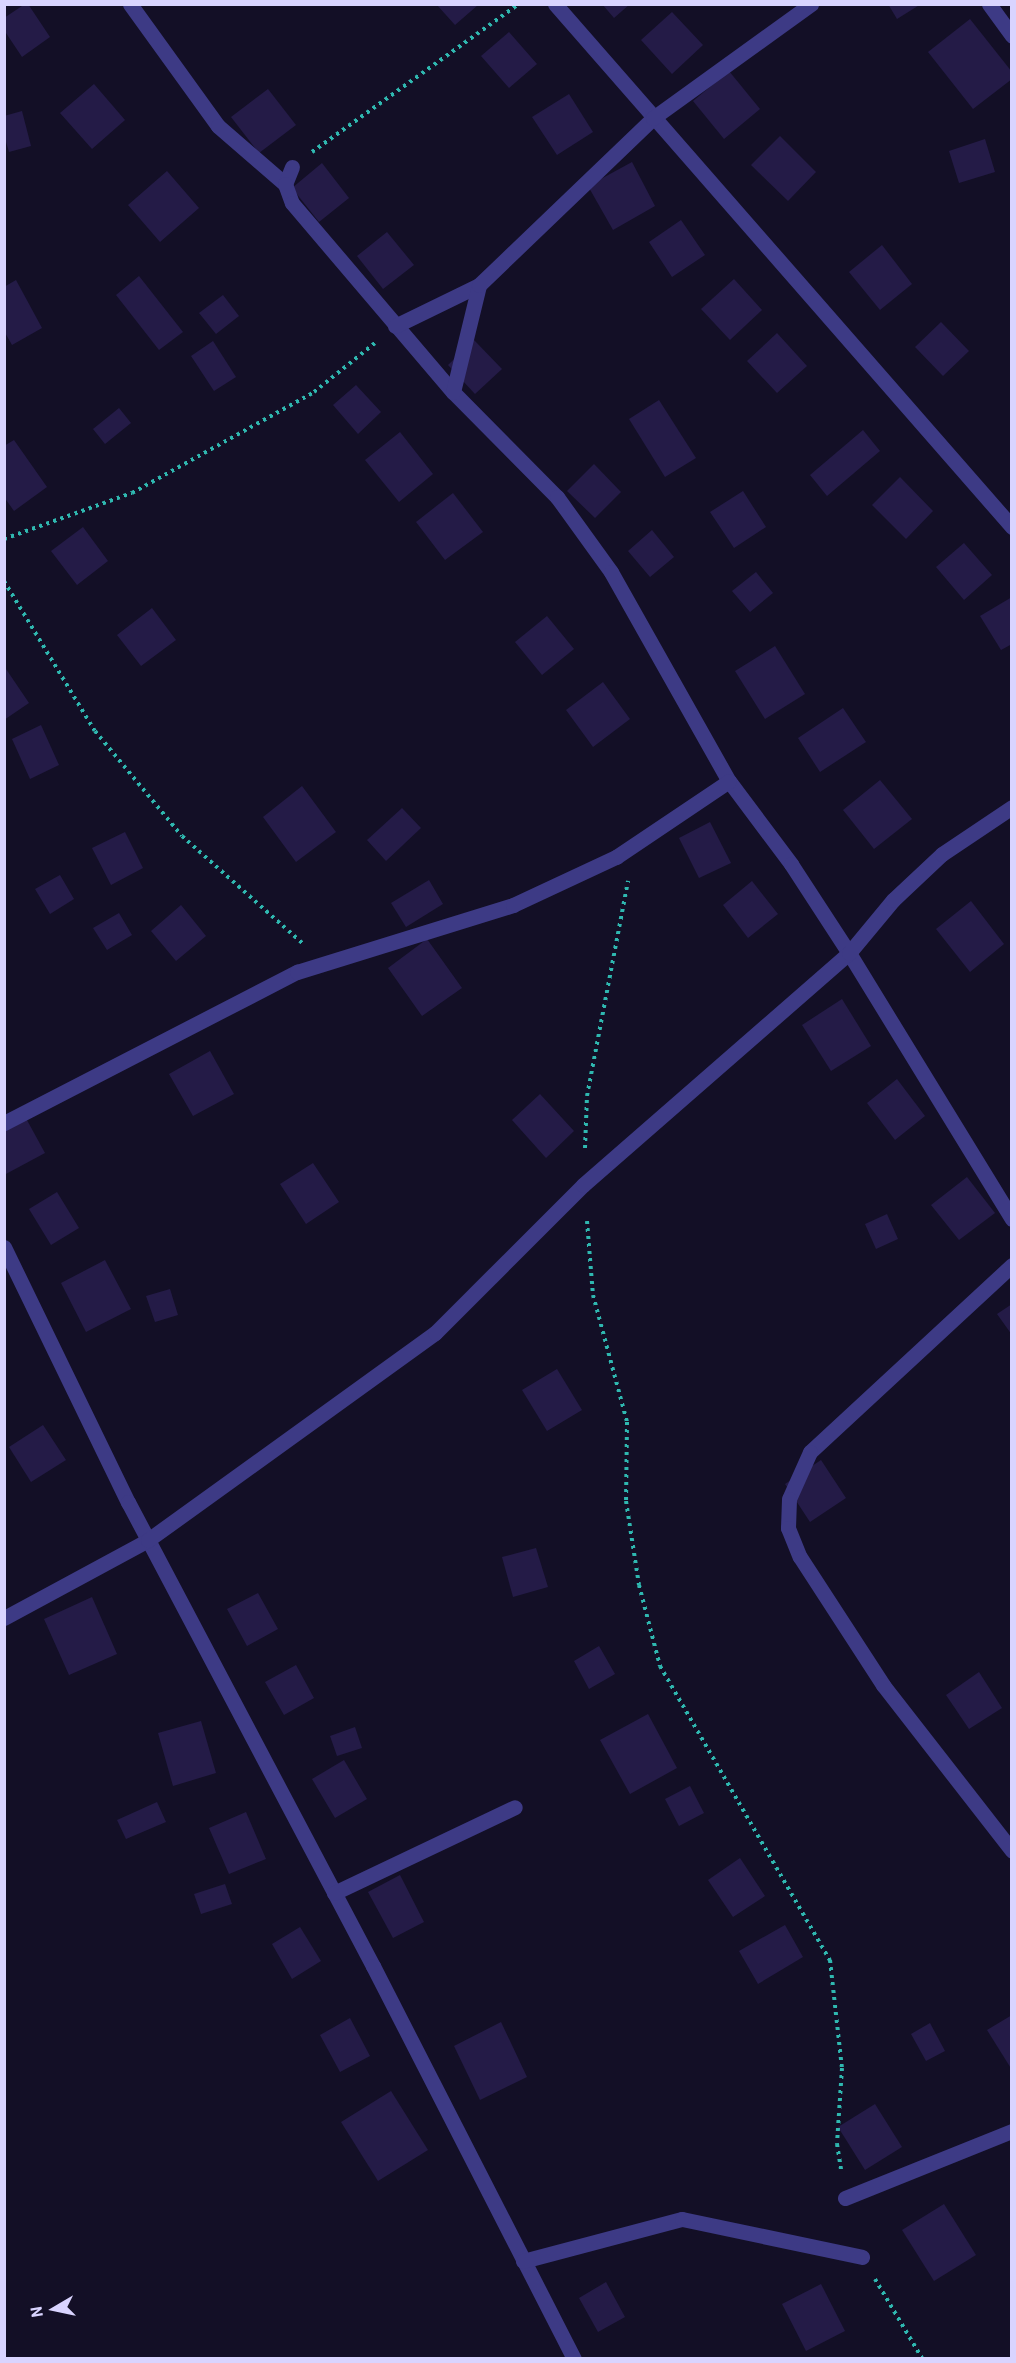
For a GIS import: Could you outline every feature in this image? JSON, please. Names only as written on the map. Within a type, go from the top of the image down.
[{"type":"street","points":[[130,4],[218,126],[285,183],[292,202],[395,326],[453,392],[557,497],[611,572],[729,781],[791,864],[849,953],[1011,1219]]},
{"type":"street","points":[[555,4],[1011,527]]},
{"type":"street","points":[[395,326],[479,285],[654,118],[811,4]]},
{"type":"street","points":[[989,4],[1011,36]]},
{"type":"street","points":[[285,183],[292,167]]},
{"type":"street","points":[[453,392],[479,285]]},
{"type":"street","points":[[4,1123],[297,972],[513,905],[616,857],[729,781]]},
{"type":"street","points":[[4,1618],[148,1540],[435,1333],[584,1185],[849,953],[893,900],[942,854],[1011,807]]},
{"type":"street","points":[[4,1248],[148,1540],[334,1893],[574,2358]]},
{"type":"street","points":[[1011,1265],[810,1452],[789,1499],[788,1528],[800,1557],[883,1685],[1011,1851]]},
{"type":"street","points":[[334,1893],[515,1807]]},
{"type":"street","points":[[845,2198],[1011,2131]]},
{"type":"street","points":[[523,2261],[682,2219],[862,2257]]},
{"type":"path","points":[[292,167],[519,4]]},
{"type":"path","points":[[4,539],[132,493],[197,458],[314,392],[395,326]]},
{"type":"path","points":[[4,580],[95,731],[182,836],[325,963]]},
{"type":"path","points":[[635,844],[587,1096],[584,1185],[593,1295],[627,1422],[627,1501],[639,1585],[660,1666],[830,1960],[842,2068],[837,2144],[845,2198]]},
{"type":"path","points":[[862,2257],[922,2358]]},
{"type":"building","points":[[28,4],[50,37],[22,57],[4,30],[4,18]]},
{"type":"building","points":[[602,4],[630,4],[614,18]]},
{"type":"building","points":[[888,4],[921,4],[897,19]]},
{"type":"building","points":[[437,5],[478,5],[455,25]]},
{"type":"building","points":[[672,12],[703,45],[672,74],[641,40]]},
{"type":"building","points":[[970,19],[1012,72],[1012,79],[973,109],[928,52]]},
{"type":"building","points":[[509,32],[537,64],[509,88],[481,56]]},
{"type":"building","points":[[729,71],[760,109],[724,139],[693,101]]},
{"type":"building","points":[[94,84],[125,120],[92,149],[60,113]]},
{"type":"building","points":[[268,89],[296,125],[259,153],[231,117]]},
{"type":"building","points":[[569,94],[593,132],[557,155],[532,117]]},
{"type":"building","points":[[22,111],[31,146],[9,152],[4,135],[4,116]]},
{"type":"building","points":[[780,136],[816,172],[788,201],[751,165]]},
{"type":"building","points":[[985,139],[995,172],[959,183],[949,151]]},
{"type":"building","points":[[632,162],[655,206],[613,230],[588,186]]},
{"type":"building","points":[[322,163],[349,198],[319,222],[292,188]]},
{"type":"building","points":[[167,171],[199,208],[160,242],[128,205]]},
{"type":"building","points":[[681,220],[705,255],[672,277],[649,242]]},
{"type":"building","points":[[387,232],[414,265],[383,289],[357,256]]},
{"type":"building","points":[[882,245],[912,284],[880,310],[849,272]]},
{"type":"building","points":[[139,276],[183,332],[159,350],[116,295]]},
{"type":"building","points":[[734,279],[762,310],[730,340],[701,309]]},
{"type":"building","points":[[16,280],[42,328],[12,345],[4,331],[4,287]]},
{"type":"building","points":[[223,295],[239,316],[216,334],[199,313]]},
{"type":"building","points":[[941,322],[969,351],[943,376],[915,347]]},
{"type":"building","points":[[777,333],[807,366],[777,393],[747,361]]},
{"type":"building","points":[[474,340],[502,369],[475,394],[448,365]]},
{"type":"building","points":[[213,341],[236,377],[214,391],[191,356]]},
{"type":"building","points":[[356,385],[381,412],[358,434],[333,405]]},
{"type":"building","points":[[659,400],[696,458],[665,477],[629,419]]},
{"type":"building","points":[[119,408],[131,423],[105,444],[93,429]]},
{"type":"building","points":[[863,430],[880,451],[827,496],[810,475]]},
{"type":"building","points":[[400,432],[433,474],[399,502],[365,460]]},
{"type":"building","points":[[14,440],[47,487],[14,511],[4,497],[4,446]]},
{"type":"building","points":[[594,464],[621,492],[595,518],[567,491]]},
{"type":"building","points":[[900,477],[933,511],[906,539],[872,505]]},
{"type":"building","points":[[743,491],[766,527],[734,548],[710,512]]},
{"type":"building","points":[[453,493],[483,532],[445,560],[416,522]]},
{"type":"building","points":[[83,527],[108,561],[77,585],[51,551]]},
{"type":"building","points":[[652,530],[674,557],[650,577],[628,551]]},
{"type":"building","points":[[964,543],[992,575],[964,600],[936,567]]},
{"type":"building","points":[[756,572],[773,593],[750,612],[732,591]]},
{"type":"building","points":[[1012,597],[1012,644],[1001,650],[980,616]]},
{"type":"building","points":[[152,608],[176,640],[141,666],[117,635]]},
{"type":"building","points":[[547,616],[574,649],[542,675],[515,642]]},
{"type":"building","points":[[775,646],[805,694],[765,719],[735,671]]},
{"type":"building","points":[[4,666],[29,703],[4,720]]},
{"type":"building","points":[[603,682],[630,719],[593,747],[566,710]]},
{"type":"building","points":[[843,708],[866,742],[820,772],[798,738]]},
{"type":"building","points":[[41,725],[59,765],[30,779],[12,739]]},
{"type":"building","points":[[880,780],[912,819],[874,849],[843,810]]},
{"type":"building","points":[[302,786],[336,832],[296,862],[263,817]]},
{"type":"building","points":[[402,808],[421,828],[386,861],[367,840]]},
{"type":"building","points":[[710,822],[731,863],[699,878],[679,838]]},
{"type":"building","points":[[125,832],[143,868],[111,885],[92,848]]},
{"type":"building","points":[[60,875],[74,899],[50,914],[35,889]]},
{"type":"building","points":[[429,880],[443,904],[406,927],[391,903]]},
{"type":"building","points":[[752,881],[778,914],[748,938],[723,905]]},
{"type":"building","points":[[971,901],[1004,944],[970,972],[936,929]]},
{"type":"building","points":[[181,905],[206,936],[176,961],[151,931]]},
{"type":"building","points":[[119,913],[132,935],[107,950],[93,928]]},
{"type":"building","points":[[427,939],[462,988],[422,1016],[388,968]]},
{"type":"building","points":[[842,999],[871,1046],[831,1071],[802,1025]]},
{"type":"building","points":[[210,1051],[234,1094],[193,1116],[169,1074]]},
{"type":"building","points":[[897,1079],[925,1116],[895,1140],[867,1103]]},
{"type":"building","points":[[540,1094],[574,1131],[546,1158],[512,1120]]},
{"type":"building","points":[[22,1111],[45,1153],[4,1175],[4,1120]]},
{"type":"building","points":[[313,1163],[339,1202],[306,1224],[280,1184]]},
{"type":"building","points":[[967,1177],[995,1213],[959,1240],[931,1205]]},
{"type":"building","points":[[57,1192],[79,1228],[51,1245],[29,1209]]},
{"type":"building","points":[[887,1214],[898,1239],[876,1249],[865,1224]]},
{"type":"building","points":[[105,1260],[131,1309],[86,1332],[61,1283]]},
{"type":"building","points":[[170,1289],[178,1315],[155,1322],[146,1296]]},
{"type":"building","points":[[1012,1304],[1012,1335],[997,1314]]},
{"type":"building","points":[[557,1369],[582,1410],[547,1431],[522,1390]]},
{"type":"building","points":[[43,1425],[66,1460],[31,1482],[9,1447]]},
{"type":"building","points":[[821,1460],[846,1498],[810,1522],[785,1484]]},
{"type":"building","points":[[536,1548],[548,1587],[513,1597],[502,1557]]},
{"type":"building","points":[[258,1593],[278,1629],[247,1646],[227,1609]]},
{"type":"building","points":[[92,1597],[117,1654],[69,1675],[44,1619]]},
{"type":"building","points":[[599,1646],[615,1674],[589,1689],[574,1661]]},
{"type":"building","points":[[296,1665],[314,1698],[284,1715],[265,1682]]},
{"type":"building","points":[[979,1672],[1002,1708],[969,1729],[946,1695]]},
{"type":"building","points":[[648,1714],[677,1768],[630,1794],[600,1740]]},
{"type":"building","points":[[201,1721],[216,1773],[173,1786],[158,1733]]},
{"type":"building","points":[[355,1727],[362,1748],[337,1756],[330,1736]]},
{"type":"building","points":[[344,1760],[367,1799],[335,1818],[312,1779]]},
{"type":"building","points":[[690,1786],[704,1813],[679,1826],[665,1799]]},
{"type":"building","points":[[157,1802],[166,1822],[126,1839],[117,1820]]},
{"type":"building","points":[[246,1812],[266,1859],[229,1874],[209,1828]]},
{"type":"building","points":[[740,1858],[765,1896],[733,1917],[708,1880]]},
{"type":"building","points":[[400,1875],[424,1922],[393,1938],[368,1892]]},
{"type":"building","points":[[225,1884],[232,1904],[201,1914],[194,1894]]},
{"type":"building","points":[[785,1925],[803,1957],[758,1984],[739,1951]]},
{"type":"building","points":[[300,1927],[321,1961],[292,1979],[272,1944]]},
{"type":"building","points":[[1012,2015],[1012,2070],[987,2030]]},
{"type":"building","points":[[350,2018],[370,2056],[340,2072],[320,2035]]},
{"type":"building","points":[[501,2022],[527,2077],[480,2100],[454,2046]]},
{"type":"building","points":[[930,2023],[945,2051],[926,2061],[911,2034]]},
{"type":"building","points":[[391,2091],[428,2150],[378,2181],[341,2122]]},
{"type":"building","points":[[875,2104],[902,2147],[865,2170],[838,2127]]},
{"type":"building","points":[[944,2204],[976,2255],[934,2281],[902,2230]]},
{"type":"building","points":[[606,2282],[625,2317],[598,2332],[579,2298]]},
{"type":"building","points":[[821,2284],[845,2331],[806,2351],[782,2304]]}]
